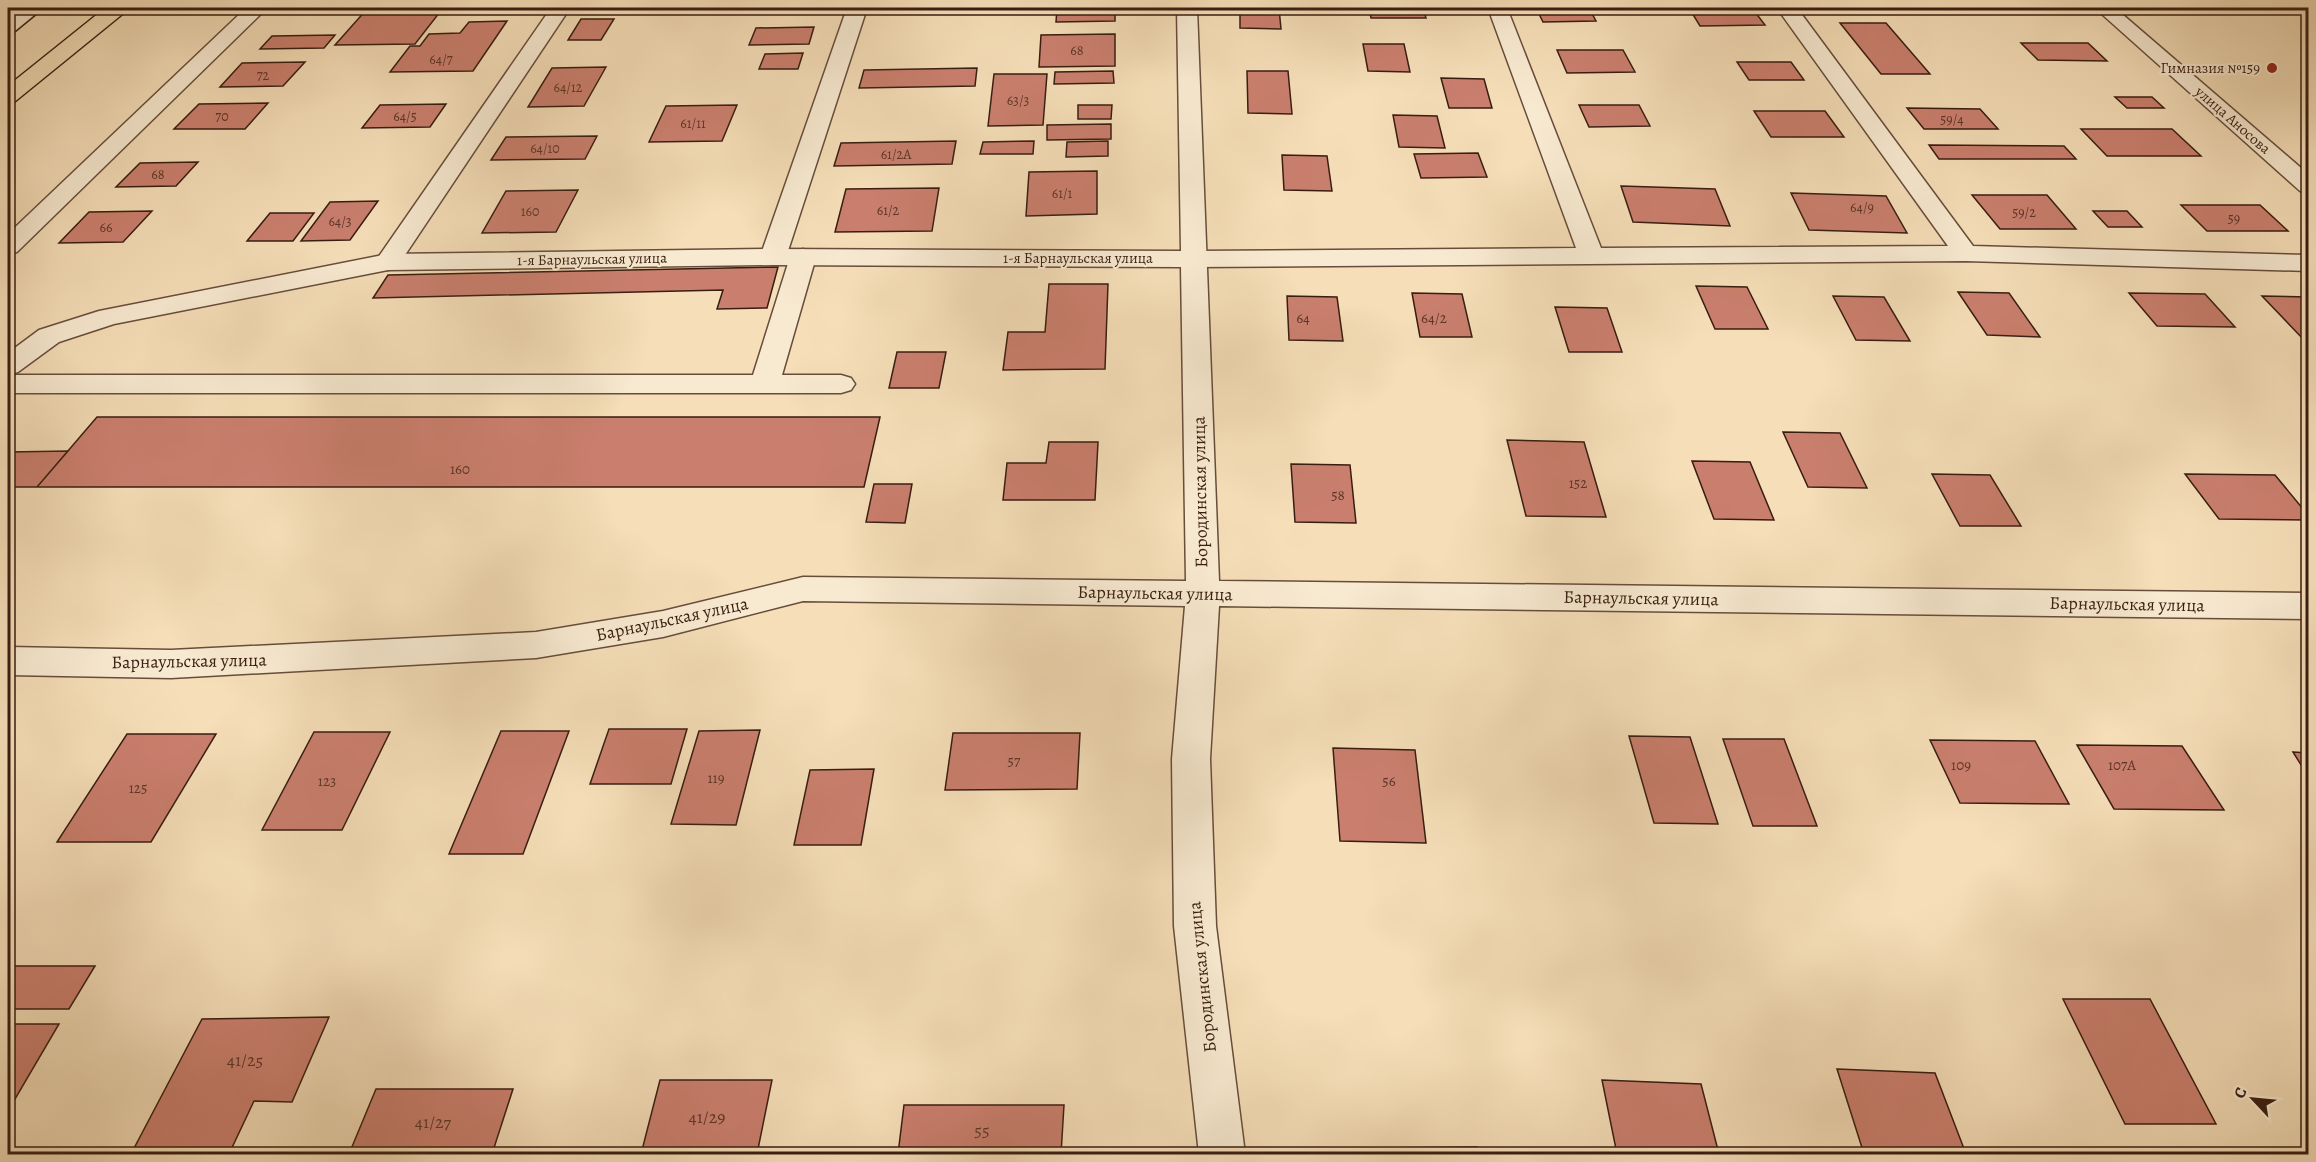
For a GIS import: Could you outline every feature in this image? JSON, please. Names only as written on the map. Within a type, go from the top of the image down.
[{"type":"street","points":[[8,27],[33,8]]},
{"type":"street","points":[[8,247],[257,8]]},
{"type":"street","points":[[388,262],[560,8]]},
{"type":"street","points":[[773,257],[857,8]]},
{"type":"street","name":"Бородинская улица","points":[[1187,8],[1203,593],[1191,759],[1195,926],[1222,1155]]},
{"type":"street","points":[[1497,8],[1592,257]]},
{"type":"street","points":[[1787,8],[1966,253]]},
{"type":"street","name":"улица Аносова","points":[[2104,8],[2308,186]]},
{"type":"street","name":"1-я Барнаульская улица","points":[[8,366],[49,336],[108,317],[388,262],[773,257],[1195,259],[1966,253],[2308,263]]},
{"type":"street","points":[[765,384],[803,257]]},
{"type":"street","points":[[8,384],[841,384]]},
{"type":"street","name":"Барнаульская улица","points":[[8,661],[171,664],[536,645],[663,624],[803,590],[2308,606]]},
{"type":"building","points":[[443,8],[415,44],[335,45],[367,9]]},
{"type":"building","points":[[1057,8],[1115,8],[1115,21],[1056,22]]},
{"type":"building","points":[[1240,8],[1279,8],[1281,29],[1240,28]]},
{"type":"building","points":[[1369,8],[1423,8],[1426,18],[1371,18]]},
{"type":"building","points":[[1536,8],[1589,8],[1596,21],[1543,22]]},
{"type":"building","points":[[1689,8],[1752,8],[1765,25],[1700,26]]},
{"type":"building","points":[[1869,8],[1922,8],[1925,10],[1871,10]]},
{"type":"building","points":[[1968,8],[2046,8],[2051,12],[1972,12]]},
{"type":"building","points":[[581,19],[614,19],[601,40],[568,40]]},
{"type":"building","points":[[507,21],[473,71],[390,72],[410,46],[420,46],[429,34],[460,33],[469,22]]},
{"type":"building","points":[[1840,23],[1886,23],[1930,74],[1881,74]]},
{"type":"building","points":[[814,27],[809,44],[749,45],[756,28]]},
{"type":"building","points":[[1115,34],[1115,66],[1039,67],[1041,35]]},
{"type":"building","points":[[335,35],[324,48],[260,49],[272,36]]},
{"type":"building","points":[[2021,43],[2088,43],[2107,61],[2038,60]]},
{"type":"building","points":[[1363,44],[1404,44],[1410,72],[1368,71]]},
{"type":"building","points":[[1557,50],[1623,50],[1635,72],[1567,73]]},
{"type":"building","points":[[803,53],[798,69],[759,69],[765,54]]},
{"type":"building","points":[[305,62],[283,86],[220,87],[242,63]]},
{"type":"building","points":[[1737,62],[1791,62],[1804,80],[1749,80]]},
{"type":"building","points":[[606,67],[584,106],[528,107],[552,68]]},
{"type":"building","points":[[977,68],[975,86],[859,88],[864,70]]},
{"type":"building","points":[[1113,71],[1114,83],[1054,84],[1055,72]]},
{"type":"building","points":[[1247,71],[1288,71],[1292,114],[1248,113]]},
{"type":"building","points":[[994,74],[1047,74],[1043,125],[988,126]]},
{"type":"building","points":[[1441,78],[1484,79],[1492,108],[1449,108]]},
{"type":"building","points":[[2115,97],[2152,97],[2164,108],[2127,108]]},
{"type":"building","points":[[268,103],[245,129],[174,129],[199,104]]},
{"type":"building","points":[[446,104],[430,127],[362,128],[380,105]]},
{"type":"building","points":[[737,105],[722,141],[649,142],[666,106]]},
{"type":"building","points":[[1078,105],[1112,105],[1111,119],[1078,119]]},
{"type":"building","points":[[1579,105],[1639,105],[1650,126],[1589,127]]},
{"type":"building","points":[[1907,108],[1980,109],[1998,129],[1924,129]]},
{"type":"building","points":[[1754,111],[1825,111],[1844,137],[1771,137]]},
{"type":"building","points":[[1393,115],[1437,116],[1445,148],[1399,147]]},
{"type":"building","points":[[1111,124],[1111,139],[1047,140],[1047,125]]},
{"type":"building","points":[[2081,129],[2172,129],[2201,156],[2107,156]]},
{"type":"building","points":[[597,136],[585,159],[491,160],[506,137]]},
{"type":"building","points":[[956,141],[952,164],[834,166],[841,143]]},
{"type":"building","points":[[1034,141],[1033,154],[980,154],[983,142]]},
{"type":"building","points":[[1108,141],[1108,156],[1066,157],[1067,142]]},
{"type":"building","points":[[1929,145],[2064,146],[2076,159],[1939,159]]},
{"type":"building","points":[[1478,153],[1487,177],[1421,178],[1414,154]]},
{"type":"building","points":[[1282,155],[1327,156],[1332,191],[1284,190]]},
{"type":"building","points":[[198,162],[176,186],[116,187],[140,163]]},
{"type":"building","points":[[1097,171],[1097,214],[1026,216],[1029,172]]},
{"type":"building","points":[[1621,186],[1715,189],[1730,226],[1633,222]]},
{"type":"building","points":[[939,188],[932,231],[835,232],[846,189]]},
{"type":"building","points":[[578,190],[556,232],[482,233],[506,191]]},
{"type":"building","points":[[1791,193],[1886,196],[1907,233],[1809,230]]},
{"type":"building","points":[[1972,195],[2047,195],[2076,229],[2000,229]]},
{"type":"building","points":[[378,201],[350,240],[301,241],[330,202]]},
{"type":"building","points":[[2181,205],[2260,205],[2288,231],[2207,231]]},
{"type":"building","points":[[152,211],[123,242],[59,243],[89,212]]},
{"type":"building","points":[[2093,211],[2127,211],[2142,227],[2108,227]]},
{"type":"building","points":[[270,213],[314,213],[293,241],[247,241]]},
{"type":"building","points":[[778,267],[767,308],[717,309],[723,290],[373,298],[388,275]]},
{"type":"building","points":[[1049,284],[1108,284],[1105,369],[1003,370],[1008,332],[1045,332]]},
{"type":"building","points":[[1696,286],[1747,287],[1768,329],[1715,329]]},
{"type":"building","points":[[1958,292],[2009,293],[2040,337],[1987,335]]},
{"type":"building","points":[[1412,293],[1462,294],[1472,337],[1420,337]]},
{"type":"building","points":[[2129,293],[2205,294],[2235,327],[2157,326]]},
{"type":"building","points":[[1287,296],[1337,297],[1343,341],[1289,340]]},
{"type":"building","points":[[1833,296],[1884,297],[1910,341],[1856,340]]},
{"type":"building","points":[[2262,296],[2308,297],[2308,341],[2305,341]]},
{"type":"building","points":[[1555,307],[1607,308],[1622,352],[1569,352]]},
{"type":"building","points":[[897,352],[946,352],[939,388],[889,388]]},
{"type":"building","points":[[97,417],[880,417],[864,487],[37,487]]},
{"type":"building","points":[[1783,432],[1840,433],[1867,488],[1808,487]]},
{"type":"building","points":[[1507,440],[1584,442],[1606,517],[1526,516]]},
{"type":"building","points":[[1049,442],[1098,442],[1095,500],[1003,500],[1007,463],[1046,463]]},
{"type":"building","points":[[68,451],[37,487],[15,487],[8,496],[8,452]]},
{"type":"building","points":[[1692,461],[1750,462],[1774,520],[1714,519]]},
{"type":"building","points":[[1291,464],[1350,465],[1356,523],[1295,522]]},
{"type":"building","points":[[1932,474],[1990,475],[2021,526],[1960,526]]},
{"type":"building","points":[[2185,474],[2275,475],[2308,515],[2308,520],[2219,519]]},
{"type":"building","points":[[874,484],[912,484],[905,523],[866,522]]},
{"type":"building","points":[[609,729],[687,729],[671,784],[590,784]]},
{"type":"building","points":[[760,730],[736,825],[671,824],[699,731]]},
{"type":"building","points":[[501,731],[569,731],[523,854],[449,854]]},
{"type":"building","points":[[314,732],[390,732],[342,830],[262,830]]},
{"type":"building","points":[[953,733],[1080,733],[1077,789],[945,790]]},
{"type":"building","points":[[127,734],[216,734],[151,842],[57,842]]},
{"type":"building","points":[[1629,736],[1690,737],[1718,824],[1654,823]]},
{"type":"building","points":[[1723,739],[1784,739],[1817,826],[1753,826]]},
{"type":"building","points":[[1930,740],[2035,741],[2069,804],[1960,803]]},
{"type":"building","points":[[2077,745],[2182,746],[2224,810],[2114,809]]},
{"type":"building","points":[[1333,748],[1415,750],[1426,843],[1340,841]]},
{"type":"building","points":[[2293,752],[2308,753],[2308,776]]},
{"type":"building","points":[[874,769],[861,845],[794,845],[810,770]]},
{"type":"building","points":[[8,966],[95,966],[69,1009],[8,1009]]},
{"type":"building","points":[[2063,999],[2150,999],[2216,1124],[2125,1124]]},
{"type":"building","points":[[329,1017],[292,1102],[254,1101],[229,1154],[131,1154],[202,1019]]},
{"type":"building","points":[[8,1024],[59,1024],[8,1111]]},
{"type":"building","points":[[1837,1069],[1935,1073],[1966,1154],[1864,1154]]},
{"type":"building","points":[[660,1080],[772,1080],[757,1154],[641,1154]]},
{"type":"building","points":[[1602,1080],[1701,1084],[1719,1154],[1617,1154]]},
{"type":"building","points":[[376,1089],[513,1089],[492,1154],[349,1154]]},
{"type":"building","points":[[904,1105],[1064,1105],[1061,1154],[898,1154]]},
{"type":"building","points":[[1477,1147],[1478,1154],[1377,1154],[1376,1148]]},
{"type":"tram line","points":[[8,85],[104,8]]},
{"type":"tram line","points":[[8,108],[131,8]]},
{"type":"place","name":"Гимназия №159","points":[[2272,68]]}]
